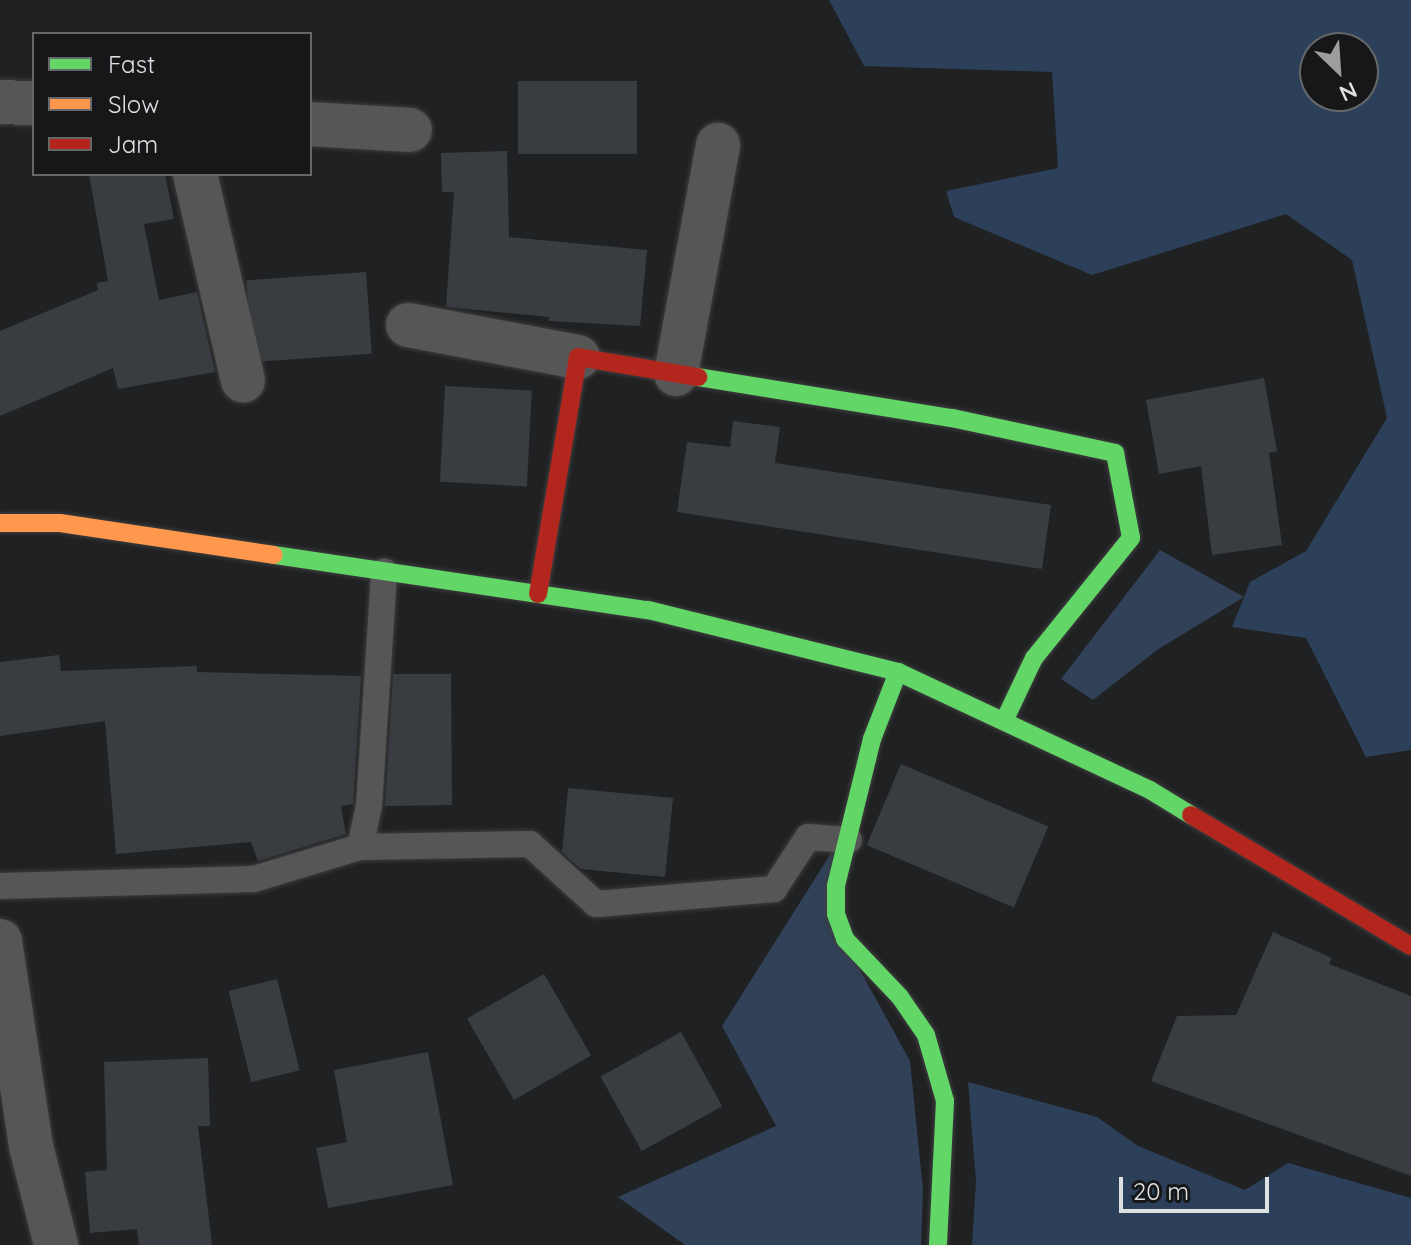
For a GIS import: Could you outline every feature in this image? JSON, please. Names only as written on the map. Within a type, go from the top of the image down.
[{"type":"street","points":[[0,102],[32,103]]},
{"type":"street","points":[[312,124],[410,130]]},
{"type":"street","points":[[676,374],[718,145]]},
{"type":"street","points":[[195,176],[243,381]]},
{"type":"street","points":[[408,325],[676,374],[952,418],[1115,453],[1131,538],[1034,658],[1005,719]]},
{"type":"street","points":[[538,594],[578,357]]},
{"type":"street","points":[[0,523],[60,523],[648,610],[898,672],[1005,719],[1150,790],[1411,946]]},
{"type":"street","points":[[898,672],[872,739],[836,886],[841,927],[861,959],[900,997],[926,1035],[945,1101],[938,1245]]},
{"type":"street","points":[[0,941],[31,1146],[56,1245]]},
{"type":"lane","points":[[360,847],[369,806],[384,571]]},
{"type":"lane","points":[[0,886],[254,879],[360,847],[530,844],[596,904],[774,889],[808,837],[849,840]]},
{"type":"shaded area","points":[[829,0],[1411,0],[1411,750],[1366,757],[1306,638],[1232,627],[1250,582],[1306,551],[1387,418],[1352,260],[1286,214],[1092,275],[954,217],[946,191],[1058,168],[1052,72],[864,66]]},
{"type":"shaded area","points":[[1160,550],[1244,597],[1157,650],[1093,700],[1061,679]]},
{"type":"shaded area","points":[[833,850],[843,939],[910,1061],[923,1190],[921,1245],[685,1245],[618,1197],[776,1126],[722,1026]]},
{"type":"shaded area","points":[[968,1082],[1097,1117],[1138,1146],[1245,1190],[1288,1163],[1411,1198],[1411,1245],[972,1245],[976,1181]]},
{"type":"building","points":[[518,81],[637,81],[637,154],[518,154]]},
{"type":"building","points":[[507,151],[509,237],[647,250],[640,326],[549,321],[549,317],[446,307],[454,192],[442,192],[441,153]]},
{"type":"building","points":[[89,176],[165,176],[174,219],[144,224],[159,300],[197,292],[215,372],[118,389],[113,368],[0,416],[0,331],[98,290],[97,283],[108,281]]},
{"type":"building","points":[[366,272],[372,354],[252,362],[246,280]]},
{"type":"building","points":[[1264,378],[1277,451],[1269,453],[1282,545],[1212,555],[1201,466],[1159,474],[1146,400]]},
{"type":"building","points":[[445,386],[532,391],[527,486],[440,482]]},
{"type":"building","points":[[733,421],[780,427],[775,463],[1051,505],[1042,569],[677,512],[687,442],[730,447]]},
{"type":"building","points":[[59,655],[61,671],[197,666],[197,672],[361,676],[353,804],[341,806],[346,834],[258,861],[251,842],[116,854],[105,721],[0,736],[0,662]]},
{"type":"building","points":[[393,674],[451,674],[452,805],[385,806]]},
{"type":"building","points":[[901,764],[1048,827],[1014,908],[867,845]]},
{"type":"building","points":[[568,788],[673,798],[665,877],[581,869],[562,852]]},
{"type":"building","points":[[1273,932],[1332,958],[1329,964],[1411,996],[1411,1176],[1151,1081],[1177,1016],[1236,1015]]},
{"type":"building","points":[[544,974],[591,1055],[514,1100],[467,1018]]},
{"type":"building","points":[[277,979],[300,1070],[251,1082],[228,991]]},
{"type":"building","points":[[681,1032],[722,1106],[642,1151],[601,1077]]},
{"type":"building","points":[[428,1052],[453,1185],[328,1208],[316,1148],[347,1142],[334,1070]]},
{"type":"building","points":[[208,1058],[210,1126],[198,1126],[212,1245],[139,1245],[137,1229],[90,1233],[85,1172],[107,1170],[104,1062]]},
{"type":"traffic: fast","points":[[698,377],[952,418],[1115,453],[1131,538],[1034,658],[1005,719]]},
{"type":"traffic: fast","points":[[274,555],[648,610],[898,672],[1150,790],[1191,815]]},
{"type":"traffic: fast","points":[[898,672],[872,739],[836,886],[836,914],[845,939],[900,997],[926,1035],[945,1101],[938,1245]]},
{"type":"traffic: slow","points":[[0,523],[60,523],[274,555]]},
{"type":"traffic: jam","points":[[538,594],[578,357],[698,377]]},
{"type":"traffic: jam","points":[[1191,815],[1411,946]]}]
